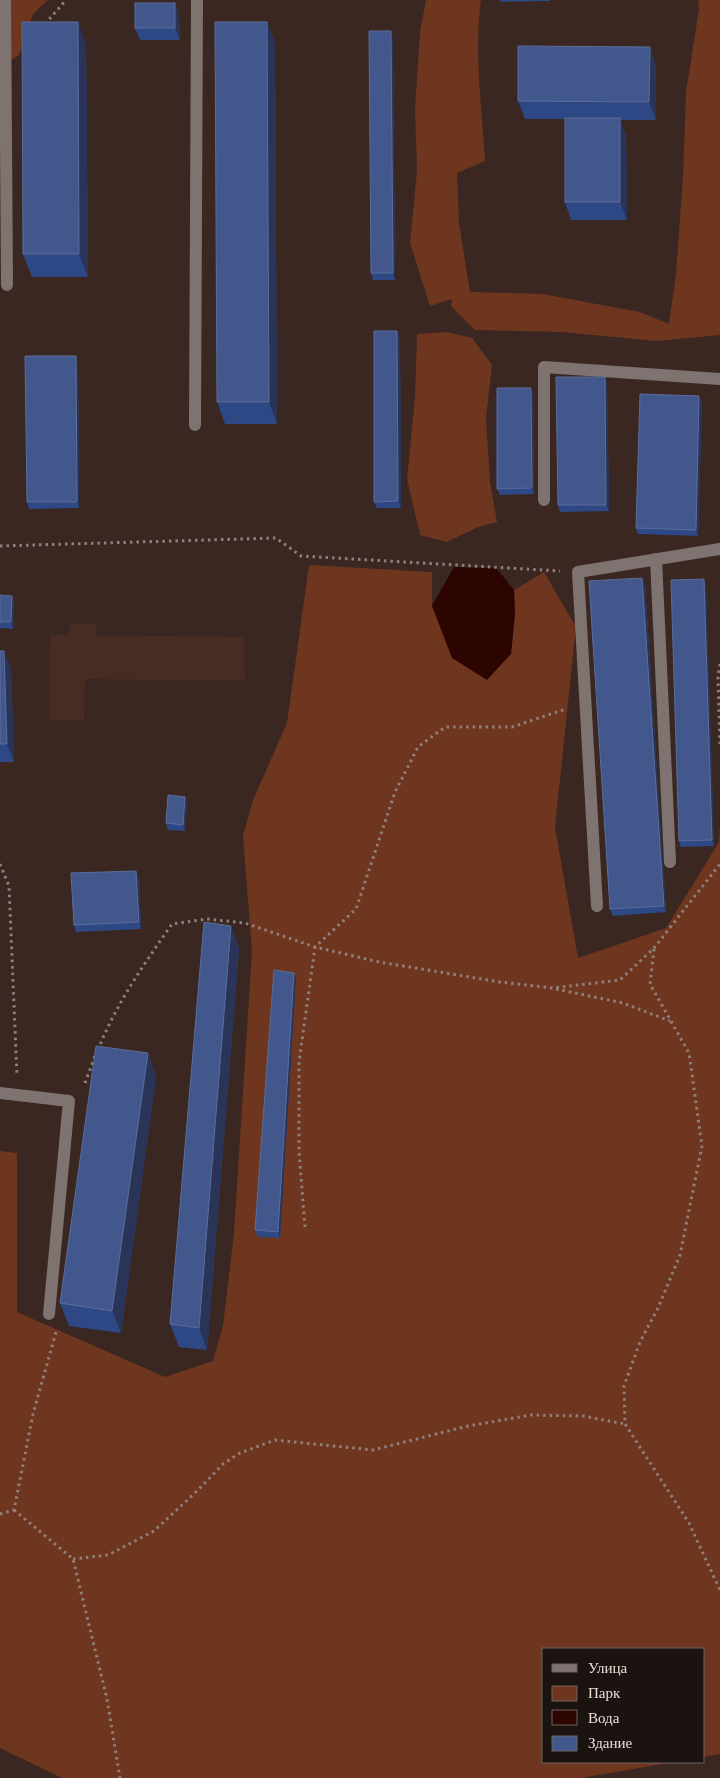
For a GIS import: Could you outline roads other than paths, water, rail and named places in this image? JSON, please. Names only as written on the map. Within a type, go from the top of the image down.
[{"type":"lane","points":[[5,0],[7,285]]},
{"type":"lane","points":[[195,425],[197,0]]},
{"type":"lane","points":[[544,500],[544,367],[720,380]]},
{"type":"lane","points":[[597,906],[578,572],[720,549]]},
{"type":"lane","points":[[656,559],[670,862]]},
{"type":"lane","points":[[0,1093],[68,1101],[49,1314]]},
{"type":"water","points":[[454,567],[496,568],[514,590],[515,613],[511,654],[487,680],[452,658],[432,606]]}]
